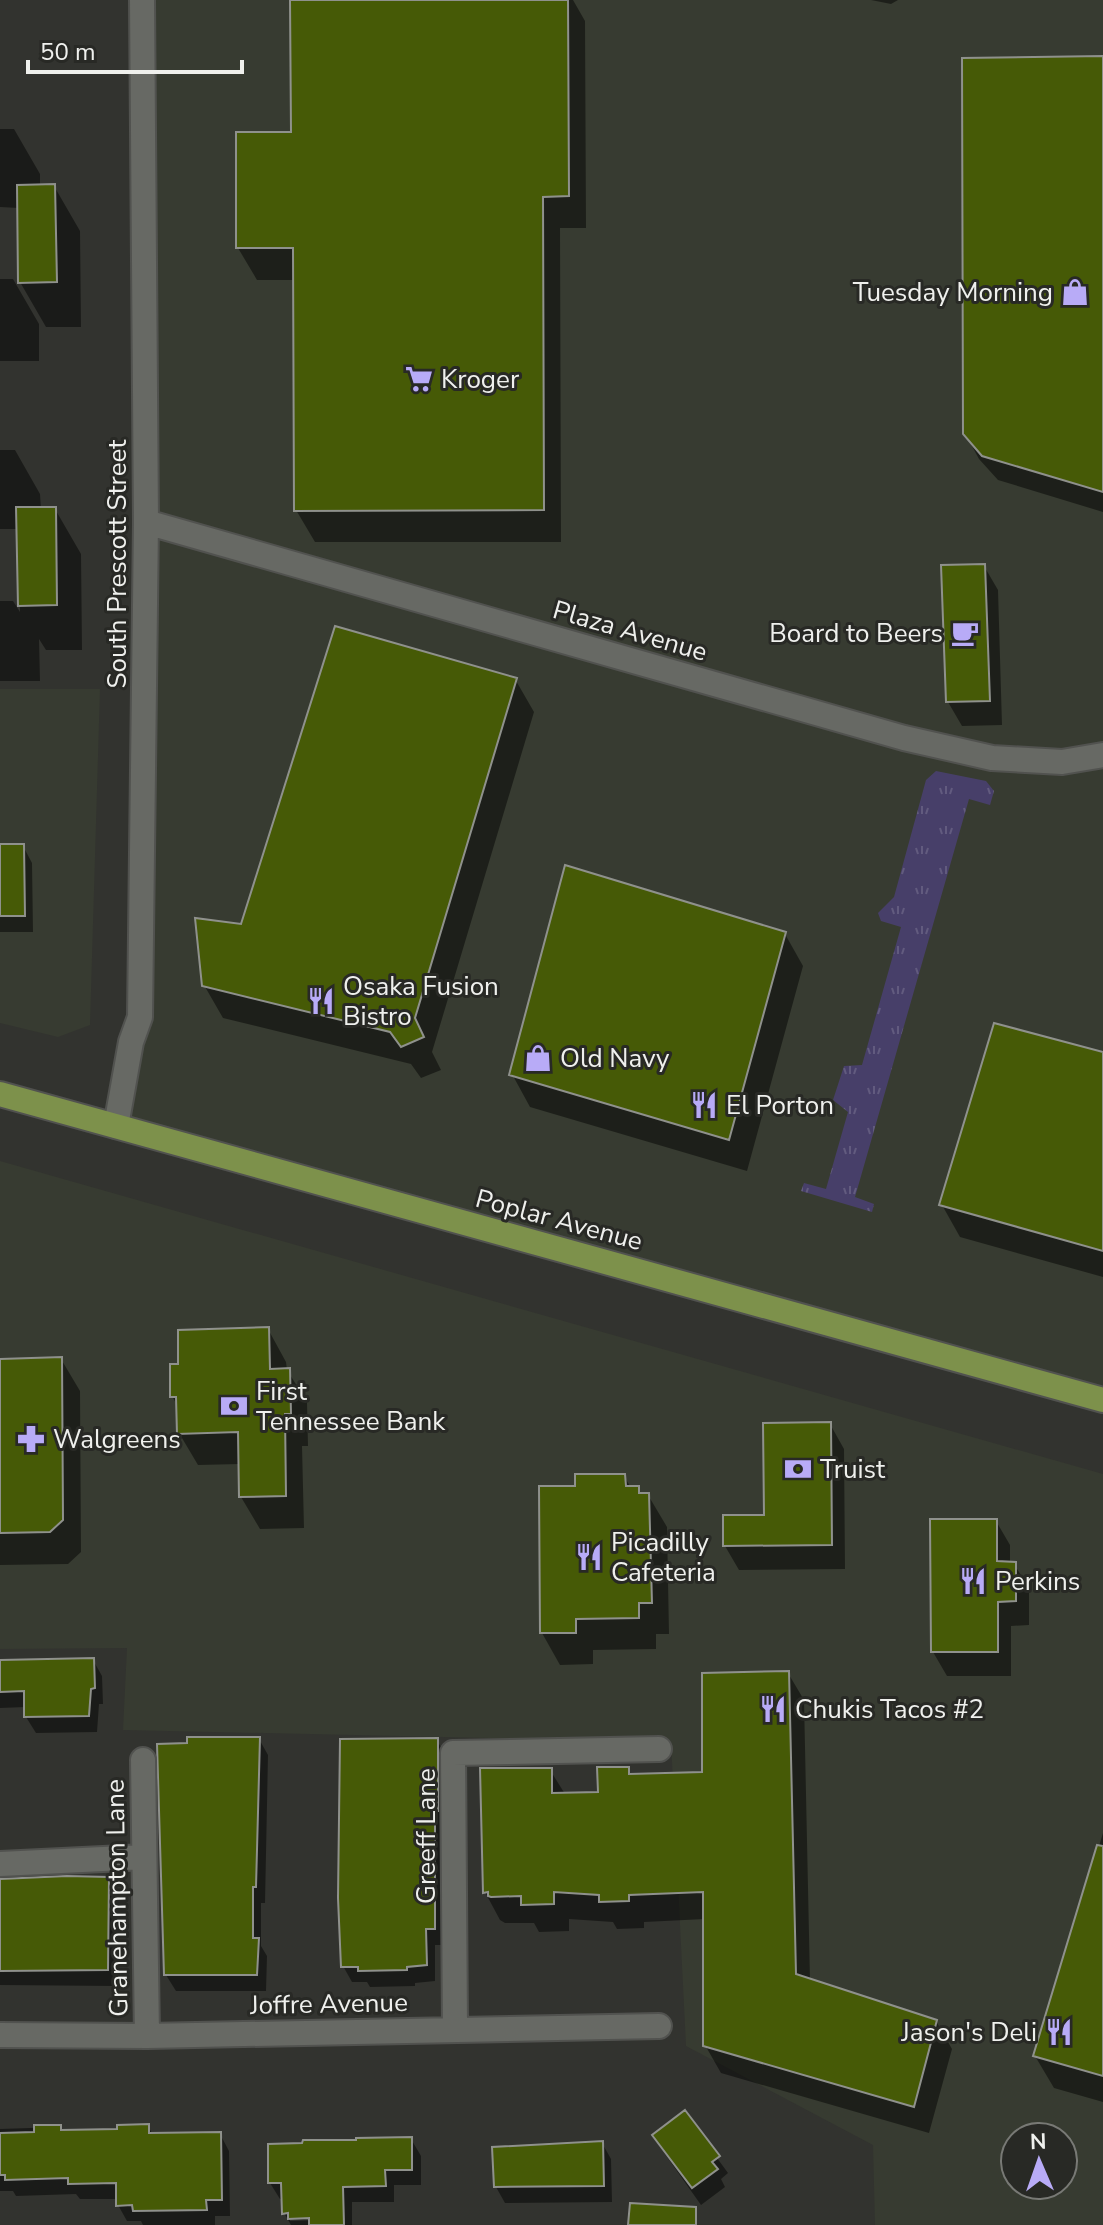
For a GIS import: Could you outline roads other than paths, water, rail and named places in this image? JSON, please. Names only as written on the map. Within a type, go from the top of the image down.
[{"type":"main road","name":"Poplar Avenue","points":[[0,1094],[1103,1400]]},
{"type":"street","name":"South Prescott Street","points":[[116,1126],[131,1042],[140,1017],[146,522],[142,0]]},
{"type":"street","name":"Plaza Avenue","points":[[146,522],[904,738],[992,758],[1062,762],[1103,755]]},
{"type":"street","name":"Greeff Lane","points":[[455,2029],[453,1753],[659,1749]]},
{"type":"street","name":"Granehampton Lane","points":[[143,1760],[147,2036]]},
{"type":"street","points":[[0,1864],[144,1857]]},
{"type":"street","name":"Joffre Avenue","points":[[0,2035],[147,2036],[659,2026]]},
{"type":"place","name":"Tuesday Morning","points":[[1075,292]]},
{"type":"place","name":"Kroger","points":[[419,379]]},
{"type":"place","name":"Board to Beers","points":[[965,633]]},
{"type":"place","name":"Osaka Fusion Bistro","points":[[321,1001]]},
{"type":"place","name":"Old Navy","points":[[538,1058]]},
{"type":"place","name":"El Porton","points":[[704,1105]]},
{"type":"place","name":"First Tennessee Bank","points":[[234,1406]]},
{"type":"place","name":"Walgreens","points":[[31,1439]]},
{"type":"place","name":"Truist","points":[[798,1469]]},
{"type":"place","name":"Picadilly Cafeteria","points":[[589,1557]]},
{"type":"place","name":"Perkins","points":[[973,1581]]},
{"type":"place","name":"Chukis Tacos #2","points":[[773,1709]]},
{"type":"place","name":"Jason's Deli","points":[[1059,2032]]}]
